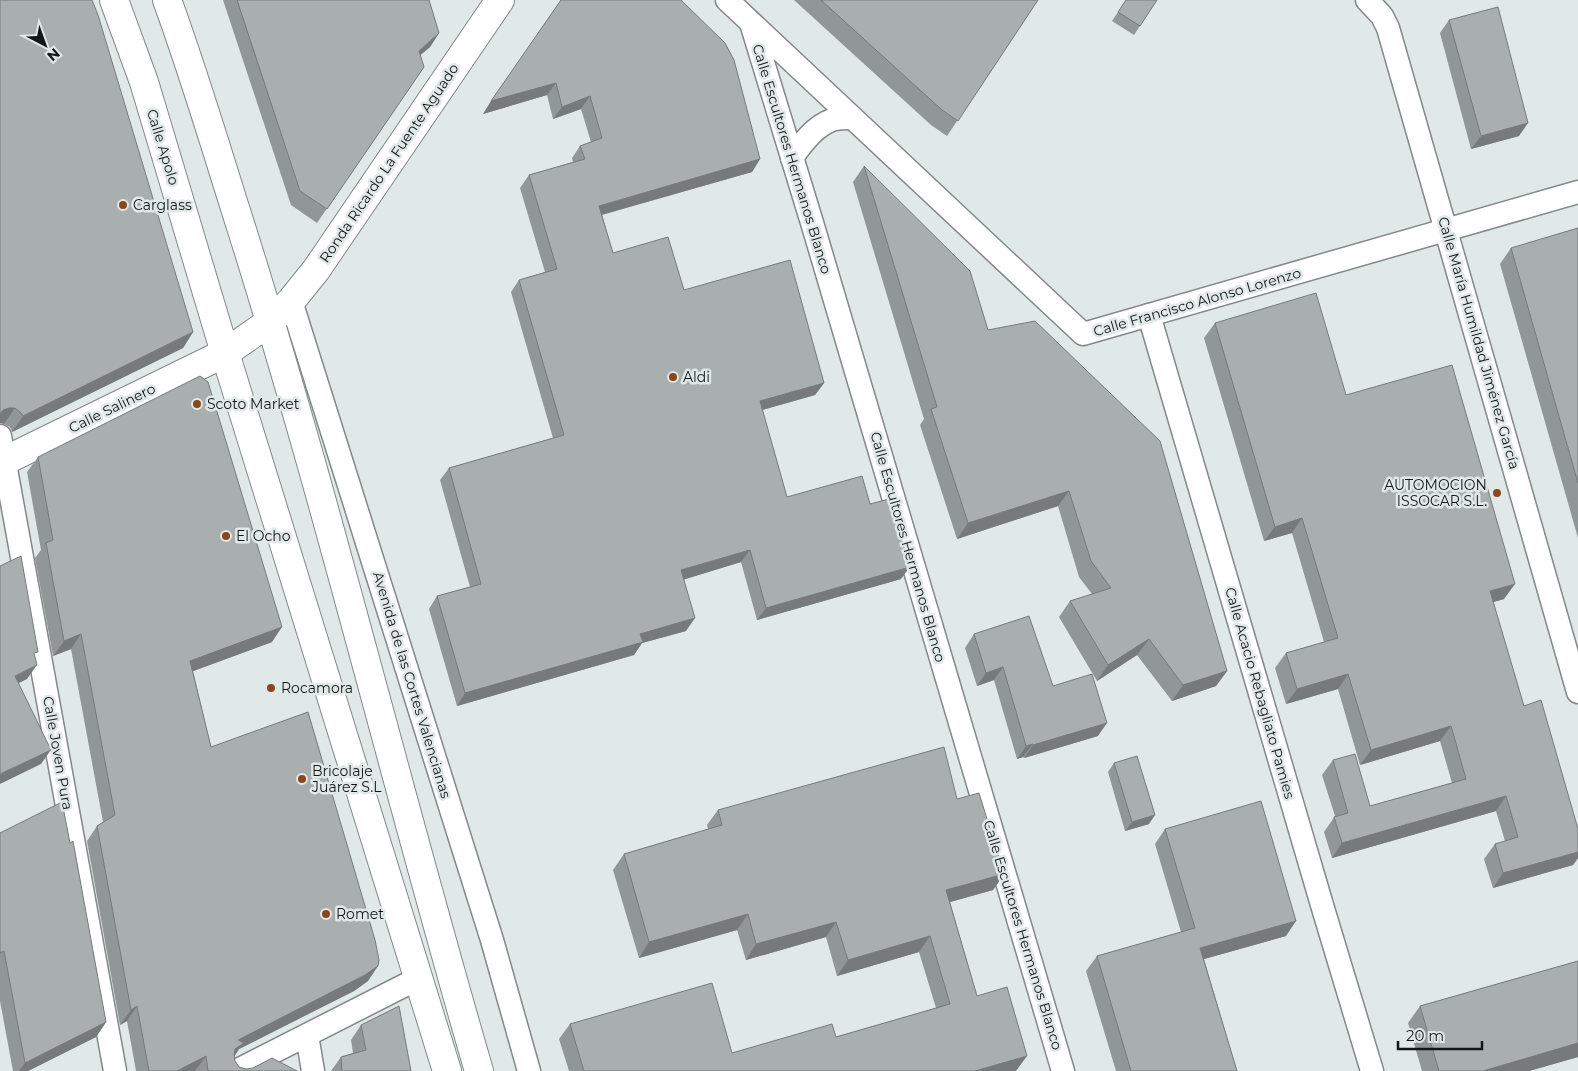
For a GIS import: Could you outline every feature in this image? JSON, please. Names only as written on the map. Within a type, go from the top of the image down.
[{"type":"main road","name":"Calle Apolo","points":[[114,0],[144,82],[225,353]]},
{"type":"main road","points":[[167,0],[271,321],[441,941],[479,1071]]},
{"type":"main road","name":"Ronda Ricardo La Fuente Aguado","points":[[271,321],[291,301],[316,270],[500,0]]},
{"type":"main road","name":"Calle Salinero","points":[[2,454],[225,353],[271,321]]},
{"type":"main road","points":[[225,353],[447,1071]]},
{"type":"street","name":"Calle Francisco Alonso Lorenzo","points":[[727,0],[1083,334],[1578,192]]},
{"type":"street","name":"Calle María Humildad Jiménez García","points":[[1367,0],[1382,16],[1388,28],[1578,692]]},
{"type":"street","name":"Calle Escultores Hermanos Blanco","points":[[751,23],[1063,1071]]},
{"type":"street","points":[[792,158],[808,136],[819,128],[830,121],[852,118]]},
{"type":"street","name":"Avenida de las Cortes Valencianas","points":[[291,301],[492,940],[529,1071]]},
{"type":"street","name":"Calle Acacio Rebagliato Pamies","points":[[1149,315],[1372,1071]]},
{"type":"street","name":"Calle Joven Pura","points":[[2,454],[115,1071]]},
{"type":"street","points":[[236,1071],[419,978]]},
{"type":"street","points":[[307,1035],[314,1071]]},
{"type":"building","points":[[0,0],[92,0],[193,332],[23,416],[15,408],[3,410],[0,414]]},
{"type":"building","points":[[237,0],[429,0],[439,33],[419,51],[424,67],[327,209],[300,191]]},
{"type":"building","points":[[561,0],[681,0],[725,43],[734,60],[760,159],[599,206],[613,253],[668,237],[684,290],[790,260],[824,383],[760,401],[787,497],[862,476],[870,504],[889,499],[910,567],[766,608],[750,550],[681,570],[695,618],[640,634],[643,642],[465,693],[437,596],[481,584],[449,468],[564,435],[519,280],[557,269],[529,175],[585,159],[580,146],[602,138],[590,96],[562,107],[556,83],[491,101]]},
{"type":"building","points":[[821,0],[1038,0],[958,121],[942,110]]},
{"type":"building","points":[[1126,0],[1157,0],[1140,26],[1118,12]]},
{"type":"building","points":[[1498,7],[1528,123],[1481,136],[1449,20]]},
{"type":"building","points":[[864,166],[970,271],[988,330],[1035,321],[1160,441],[1227,671],[1183,685],[1149,639],[1108,665],[1070,601],[1111,588],[1091,561],[1069,491],[968,523],[931,409],[937,407]]},
{"type":"building","points":[[1578,228],[1578,483],[1511,248]]},
{"type":"building","points":[[1316,293],[1346,395],[1452,365],[1515,584],[1490,591],[1524,706],[1541,700],[1578,829],[1578,852],[1503,873],[1495,844],[1518,837],[1506,796],[1342,843],[1334,817],[1348,813],[1333,760],[1355,754],[1370,806],[1466,779],[1451,726],[1371,750],[1348,674],[1297,689],[1286,653],[1338,638],[1302,518],[1275,527],[1215,323]]},
{"type":"building","points":[[200,376],[208,382],[282,627],[190,661],[211,747],[308,712],[375,940],[379,960],[378,966],[365,975],[238,1040],[244,1043],[235,1049],[235,1061],[239,1067],[253,1068],[272,1058],[297,1071],[208,1071],[206,1056],[177,1071],[149,1071],[137,1006],[131,1010],[97,826],[115,815],[81,634],[64,641],[46,543],[53,540],[38,457]]},
{"type":"building","points":[[21,556],[38,652],[34,653],[37,665],[15,676],[51,750],[0,774],[0,566]]},
{"type":"building","points":[[1029,616],[1053,686],[1092,674],[1107,723],[1026,746],[1003,667],[986,673],[974,634]]},
{"type":"building","points":[[944,747],[957,799],[979,793],[1004,874],[946,890],[977,996],[1007,987],[1027,1056],[975,1071],[584,1071],[570,1024],[712,983],[732,1053],[832,1024],[836,1037],[950,1004],[930,936],[848,960],[836,922],[756,944],[748,914],[649,942],[624,854],[722,825],[718,810]]},
{"type":"building","points":[[1137,756],[1155,815],[1132,822],[1114,763]]},
{"type":"building","points":[[1261,801],[1296,921],[1200,948],[1237,1071],[1131,1071],[1097,956],[1195,928],[1165,829]]},
{"type":"building","points":[[62,802],[70,843],[73,841],[106,1022],[25,1063],[4,951],[0,953],[0,833]]},
{"type":"building","points":[[1578,961],[1578,1043],[1483,1071],[1439,1071],[1420,1006]]},
{"type":"building","points":[[399,1006],[411,1071],[342,1071],[341,1057],[366,1050],[361,1025]]},
{"type":"place","name":"Carglass","points":[[123,205]]},
{"type":"place","name":"Aldi","points":[[673,377]]},
{"type":"place","name":"Scoto Market","points":[[197,404]]},
{"type":"place","name":"AUTOMOCION ISSOCAR S.L.","points":[[1497,493]]},
{"type":"place","name":"El Ocho","points":[[226,536]]},
{"type":"place","name":"Rocamora","points":[[271,688]]},
{"type":"place","name":"Bricolaje Juárez S.L","points":[[302,779]]},
{"type":"place","name":"Romet","points":[[326,914]]}]
